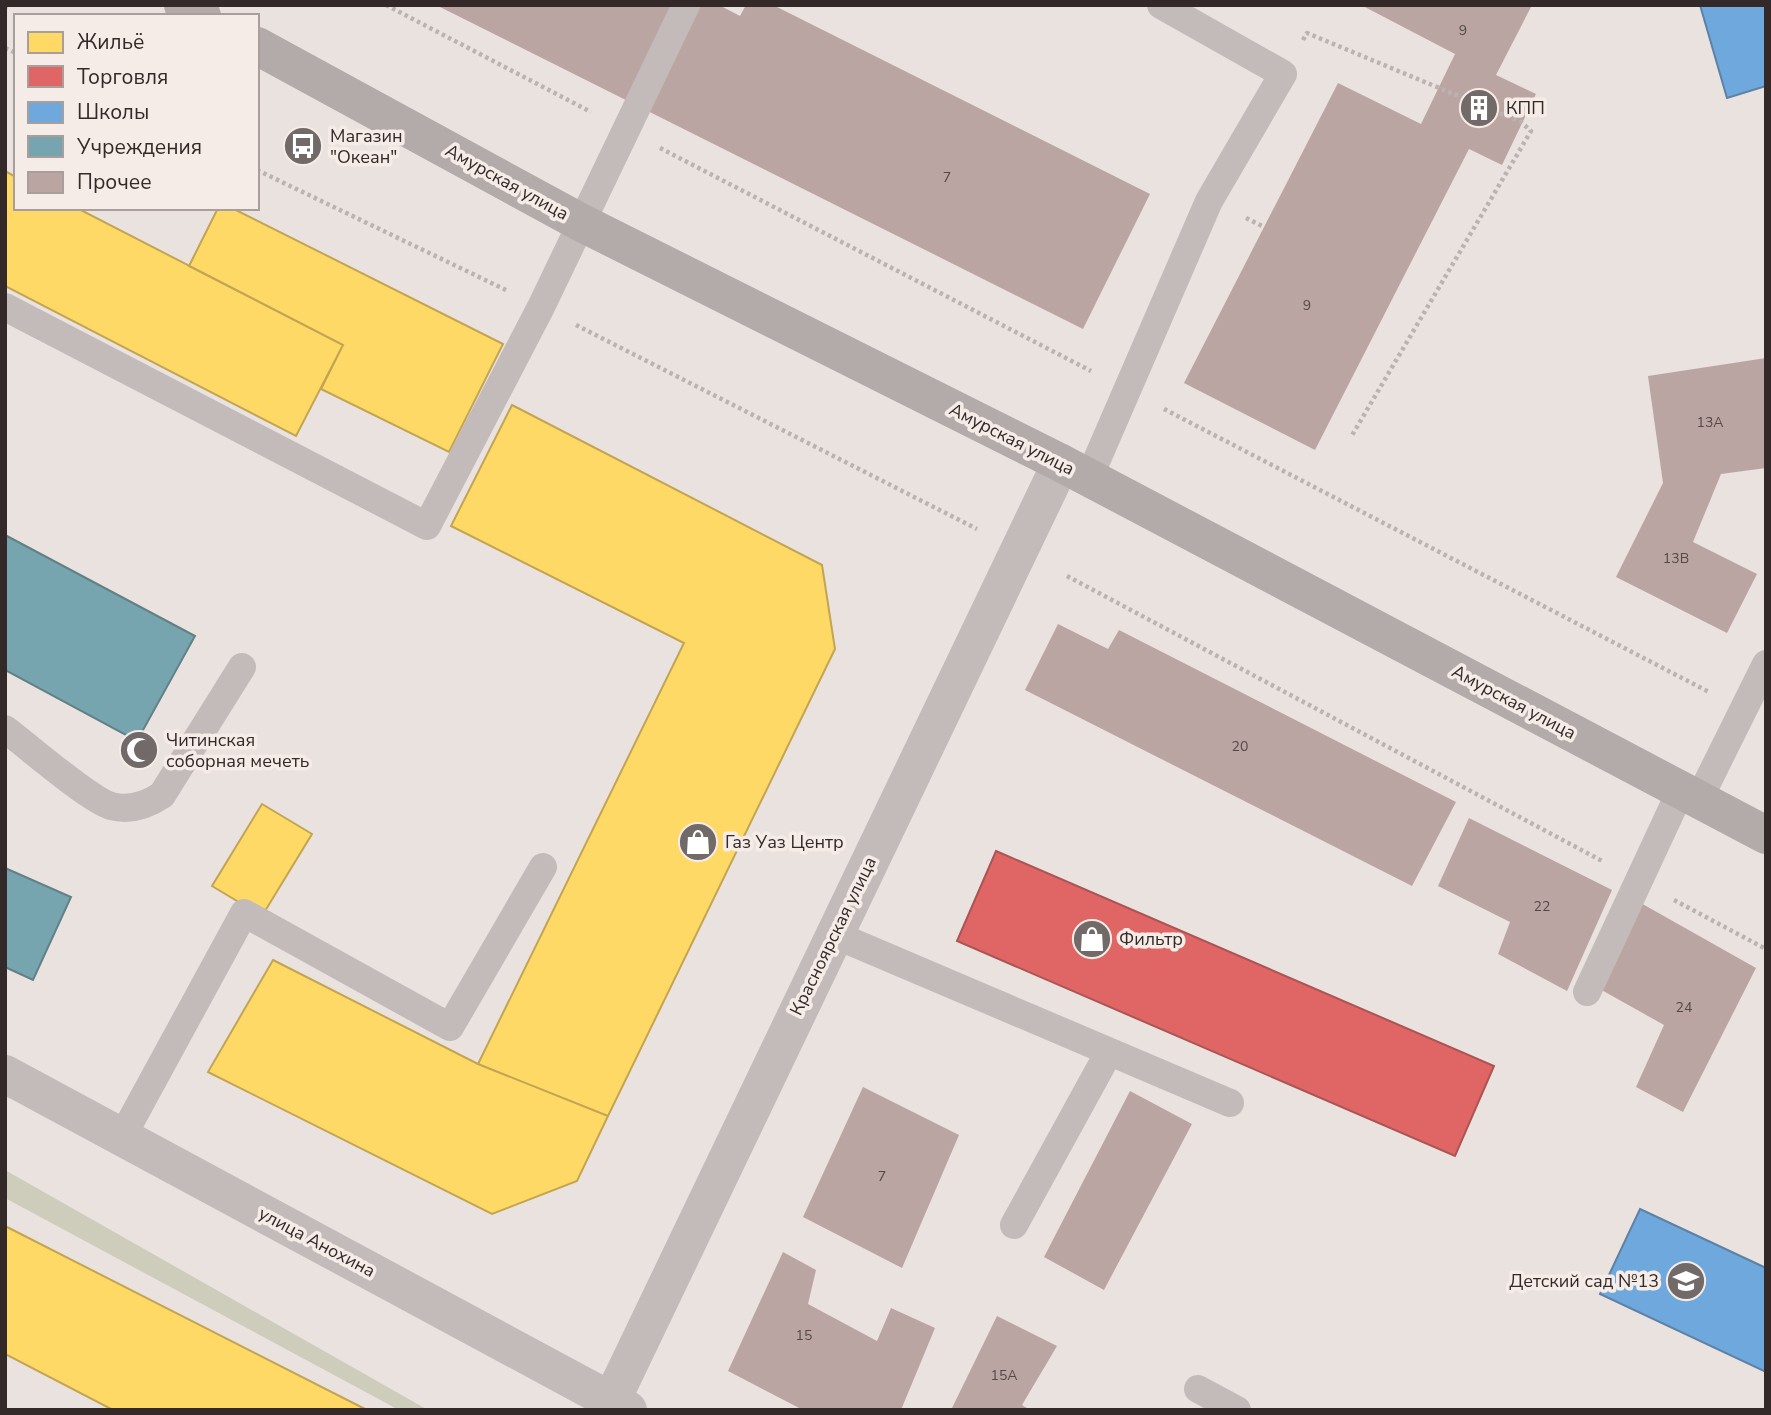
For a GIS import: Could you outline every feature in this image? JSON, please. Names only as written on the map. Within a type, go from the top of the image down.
[{"type":"main road","points":[[183,5],[199,14]]},
{"type":"main road","name":"Амурская улица","points":[[259,47],[580,222],[1075,471],[1766,835]]},
{"type":"street","name":"Красноярская улица","points":[[616,1407],[833,934],[1075,471]]},
{"type":"street","name":"улица Анохина","points":[[5,1074],[616,1407]]},
{"type":"lane","points":[[5,307],[427,526],[541,307],[686,5]]},
{"type":"lane","points":[[1075,471],[1127,390],[1209,201],[1283,74],[1161,5]]},
{"type":"lane","points":[[1587,992],[1638,880],[1743,709],[1766,664]]},
{"type":"lane","points":[[5,729],[110,806],[131,808],[151,803],[162,795],[242,667]]},
{"type":"lane","points":[[122,1137],[244,913],[450,1027],[543,867]]},
{"type":"lane","points":[[833,934],[1230,1103]]},
{"type":"lane","points":[[1014,1225],[1109,1052]]},
{"type":"lane","points":[[1198,1389],[1237,1410]]},
{"type":"path","points":[[386,5],[1743,709]]},
{"type":"path","points":[[1283,74],[1307,33],[1521,122],[1531,131],[1351,437]]},
{"type":"path","points":[[259,171],[541,307],[981,531]]},
{"type":"path","points":[[1067,576],[1766,949]]},
{"type":"green space","points":[[5,1170],[428,1410],[399,1410],[5,1198]]},
{"type":"building: Жильё","points":[[5,171],[14,176],[14,210],[81,210],[343,345],[296,436],[5,286]]},
{"type":"building: Жильё","points":[[217,210],[236,210],[503,344],[449,452],[321,389],[343,345],[189,266]]},
{"type":"building: Жильё","points":[[512,405],[822,565],[835,649],[608,1116],[478,1064],[684,643],[451,526]]},
{"type":"building: Жильё","points":[[262,804],[312,834],[262,916],[212,886]]},
{"type":"building: Жильё","points":[[273,960],[478,1064],[608,1116],[577,1181],[492,1214],[208,1072]]},
{"type":"building: Жильё","points":[[5,1226],[367,1410],[113,1410],[5,1354]]},
{"type":"building: Торговля","points":[[996,851],[1494,1066],[1455,1156],[957,941]]},
{"type":"building: Школы","points":[[1700,5],[1766,5],[1766,86],[1727,98]]},
{"type":"building: Школы","name":"Детский сад №13","points":[[1640,1209],[1766,1268],[1766,1372],[1600,1294]]},
{"type":"building: Учреждения","points":[[5,535],[195,636],[137,741],[5,670]]},
{"type":"building: Учреждения","points":[[5,868],[71,897],[33,980],[5,967]]},
{"type":"building: Прочее","points":[[436,5],[719,5],[740,16],[746,5],[773,5],[1150,194],[1083,329]]},
{"type":"building: Прочее","points":[[1361,5],[1532,5],[1496,75],[1536,94],[1502,165],[1469,149],[1315,450],[1184,383],[1338,83],[1421,124],[1455,54]]},
{"type":"building: Прочее","points":[[1766,358],[1766,468],[1721,474],[1693,542],[1757,574],[1727,633],[1616,577],[1663,483],[1648,376]]},
{"type":"building: Прочее","points":[[1058,624],[1108,649],[1119,630],[1456,802],[1412,886],[1025,690]]},
{"type":"building: Прочее","points":[[1469,818],[1612,890],[1567,991],[1498,954],[1510,922],[1438,886]]},
{"type":"building: Прочее","points":[[1639,902],[1756,968],[1683,1112],[1636,1087],[1664,1025],[1598,988]]},
{"type":"building: Прочее","points":[[863,1087],[959,1135],[902,1268],[803,1217]]},
{"type":"building: Прочее","points":[[1130,1091],[1192,1124],[1104,1290],[1044,1257]]},
{"type":"building: Прочее","points":[[783,1252],[816,1270],[808,1304],[877,1341],[891,1308],[935,1328],[901,1410],[803,1410],[728,1371]]},
{"type":"building: Прочее","points":[[997,1316],[1057,1346],[1022,1405],[1030,1410],[951,1410]]},
{"type":"place","name":"КПП","points":[[1479,108]]},
{"type":"place","name":"Магазин \"Океан\"","points":[[303,146]]},
{"type":"place","name":"Читинская соборная мечеть","points":[[139,750]]},
{"type":"place","name":"Газ Уаз Центр","points":[[698,842]]},
{"type":"place","name":"Фильтр","points":[[1092,939]]},
{"type":"place","name":"Детский сад №13","points":[[1686,1281]]}]
